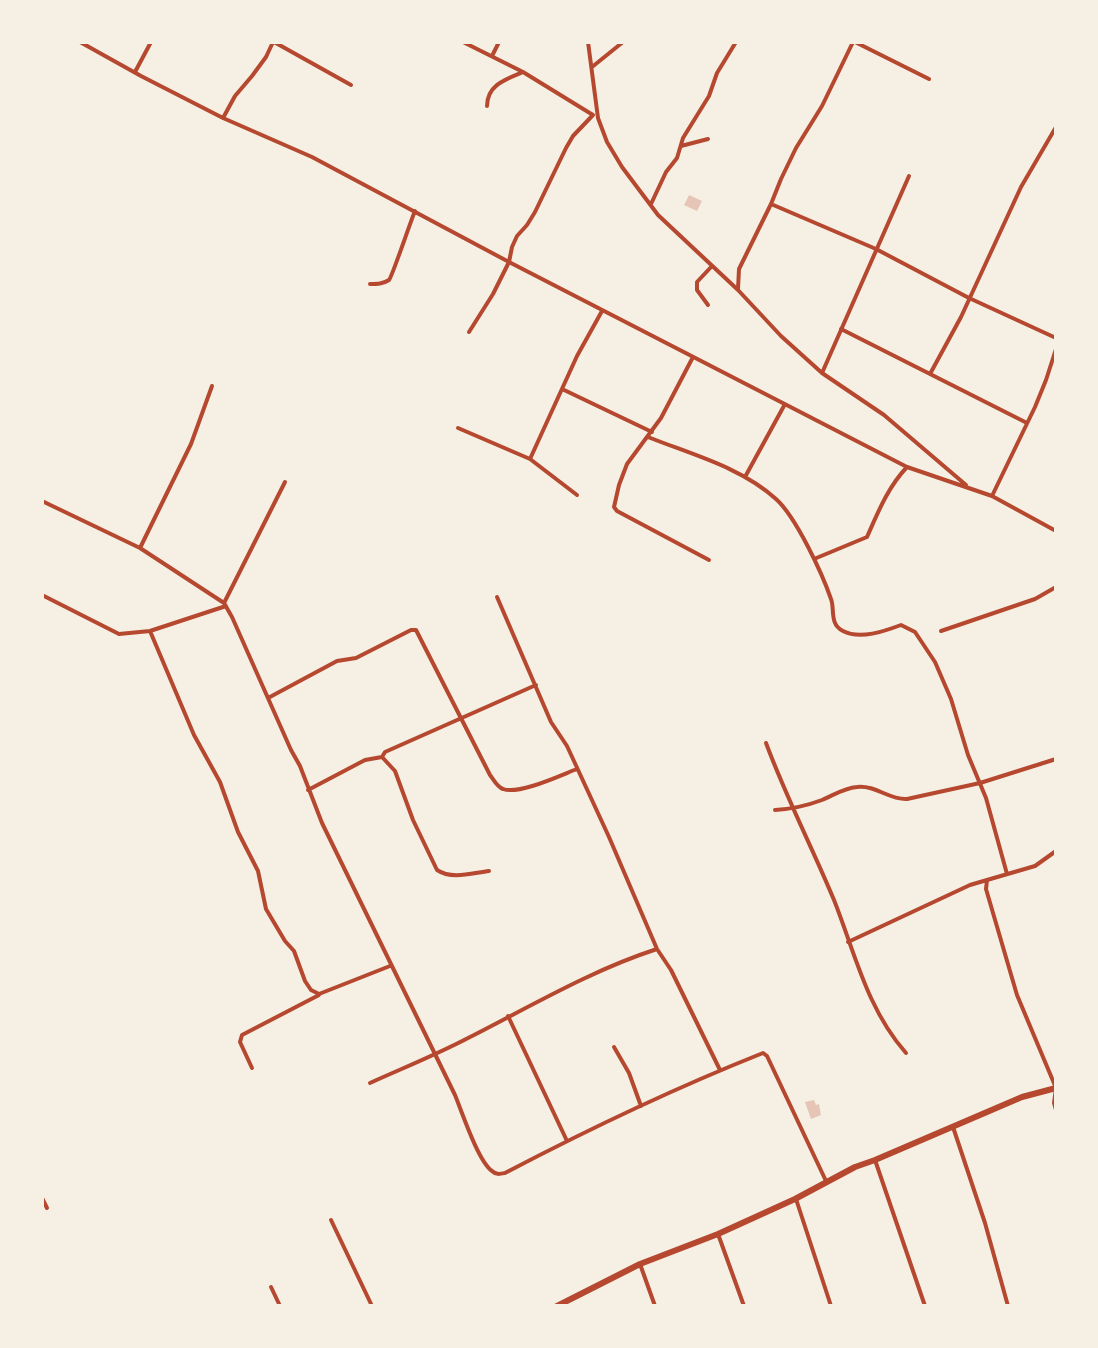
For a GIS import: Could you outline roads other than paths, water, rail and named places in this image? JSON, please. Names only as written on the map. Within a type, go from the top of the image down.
[{"type":"highway","points":[[557,1306],[640,1264],[718,1234],[855,1167],[1022,1097],[1056,1088]]},
{"type":"street","points":[[80,42],[223,118],[312,157],[509,262],[907,466],[992,496],[1056,531]]},
{"type":"street","points":[[135,72],[151,42]]},
{"type":"street","points":[[223,118],[235,96],[266,57],[273,42],[351,85]]},
{"type":"street","points":[[463,42],[523,72],[595,117]]},
{"type":"street","points":[[492,56],[499,42]]},
{"type":"street","points":[[588,42],[595,117],[622,167],[658,215],[738,290],[781,336],[822,373],[884,415],[968,488]]},
{"type":"street","points":[[592,67],[623,42]]},
{"type":"street","points":[[651,204],[735,42]]},
{"type":"street","points":[[738,290],[739,269],[790,160],[818,115],[854,42],[929,79]]},
{"type":"street","points":[[487,106],[489,96],[497,85],[523,72]]},
{"type":"street","points":[[469,332],[493,294],[509,262],[517,236],[535,212],[573,136],[595,117]]},
{"type":"street","points":[[930,374],[969,298],[1021,187],[1056,127]]},
{"type":"street","points":[[681,147],[708,139]]},
{"type":"street","points":[[822,373],[909,177]]},
{"type":"street","points":[[771,204],[876,249],[969,298],[1056,338]]},
{"type":"street","points":[[370,284],[388,281],[392,275],[415,211]]},
{"type":"street","points":[[708,305],[697,290],[697,282],[712,266]]},
{"type":"street","points":[[530,459],[577,356],[602,310]]},
{"type":"street","points":[[841,329],[1027,423]]},
{"type":"street","points":[[992,496],[1046,381],[1056,349]]},
{"type":"street","points":[[693,357],[652,432],[627,464],[614,507],[617,512],[709,560]]},
{"type":"street","points":[[140,548],[191,444],[212,386]]},
{"type":"street","points":[[562,389],[652,432]]},
{"type":"street","points":[[746,477],[784,404]]},
{"type":"street","points":[[458,428],[530,459],[577,495]]},
{"type":"street","points":[[648,437],[746,477],[777,500],[814,559],[832,602],[831,612],[835,622],[844,632],[881,633],[902,625],[915,632],[939,671],[986,798],[1007,874]]},
{"type":"street","points":[[814,559],[867,537],[887,493],[907,466]]},
{"type":"street","points":[[42,595],[119,633],[150,632],[225,605],[285,482]]},
{"type":"street","points":[[42,501],[140,548],[225,605],[390,966],[435,1053],[486,1165],[492,1171],[498,1174],[505,1173],[641,1106],[763,1053],[766,1054],[826,1181]]},
{"type":"street","points":[[941,631],[1035,599],[1056,587]]},
{"type":"street","points":[[497,597],[551,722],[567,746],[609,837],[657,949],[671,970],[720,1070]]},
{"type":"street","points":[[268,698],[338,661],[356,658],[401,635],[416,630],[498,787],[505,790],[519,789],[578,769]]},
{"type":"street","points":[[150,632],[194,735],[220,782],[238,832],[258,871],[266,909],[285,941],[294,951],[305,981],[311,990],[319,994]]},
{"type":"street","points":[[382,758],[385,752],[536,684]]},
{"type":"street","points":[[766,743],[776,771],[795,809],[834,901],[848,942],[879,1016],[891,1036],[906,1053]]},
{"type":"street","points":[[308,790],[365,760],[382,758]]},
{"type":"street","points":[[382,758],[395,771],[413,820],[436,870],[451,876],[489,871]]},
{"type":"street","points":[[775,810],[795,809],[849,788],[862,786],[878,790],[897,800],[921,797],[980,783],[1056,759]]},
{"type":"street","points":[[848,942],[970,885],[1035,866],[1056,851]]},
{"type":"street","points":[[987,880],[986,889],[1017,995],[1056,1088],[1054,1103],[1056,1110]]},
{"type":"street","points":[[370,1083],[470,1038],[508,1016],[584,979],[657,949]]},
{"type":"street","points":[[252,1068],[240,1042],[242,1035],[319,994],[390,966]]},
{"type":"street","points":[[508,1016],[567,1141]]},
{"type":"street","points":[[614,1047],[629,1073],[641,1106]]},
{"type":"street","points":[[953,1126],[985,1223],[1008,1306]]},
{"type":"street","points":[[875,1160],[925,1306]]},
{"type":"street","points":[[42,1198],[47,1208]]},
{"type":"street","points":[[795,1198],[831,1306]]},
{"type":"street","points":[[331,1220],[372,1306]]},
{"type":"street","points":[[718,1234],[744,1306]]},
{"type":"street","points":[[640,1264],[655,1306]]},
{"type":"street","points":[[271,1287],[280,1306]]},
{"type":"street","points":[[571,1299],[573,1306]]}]
